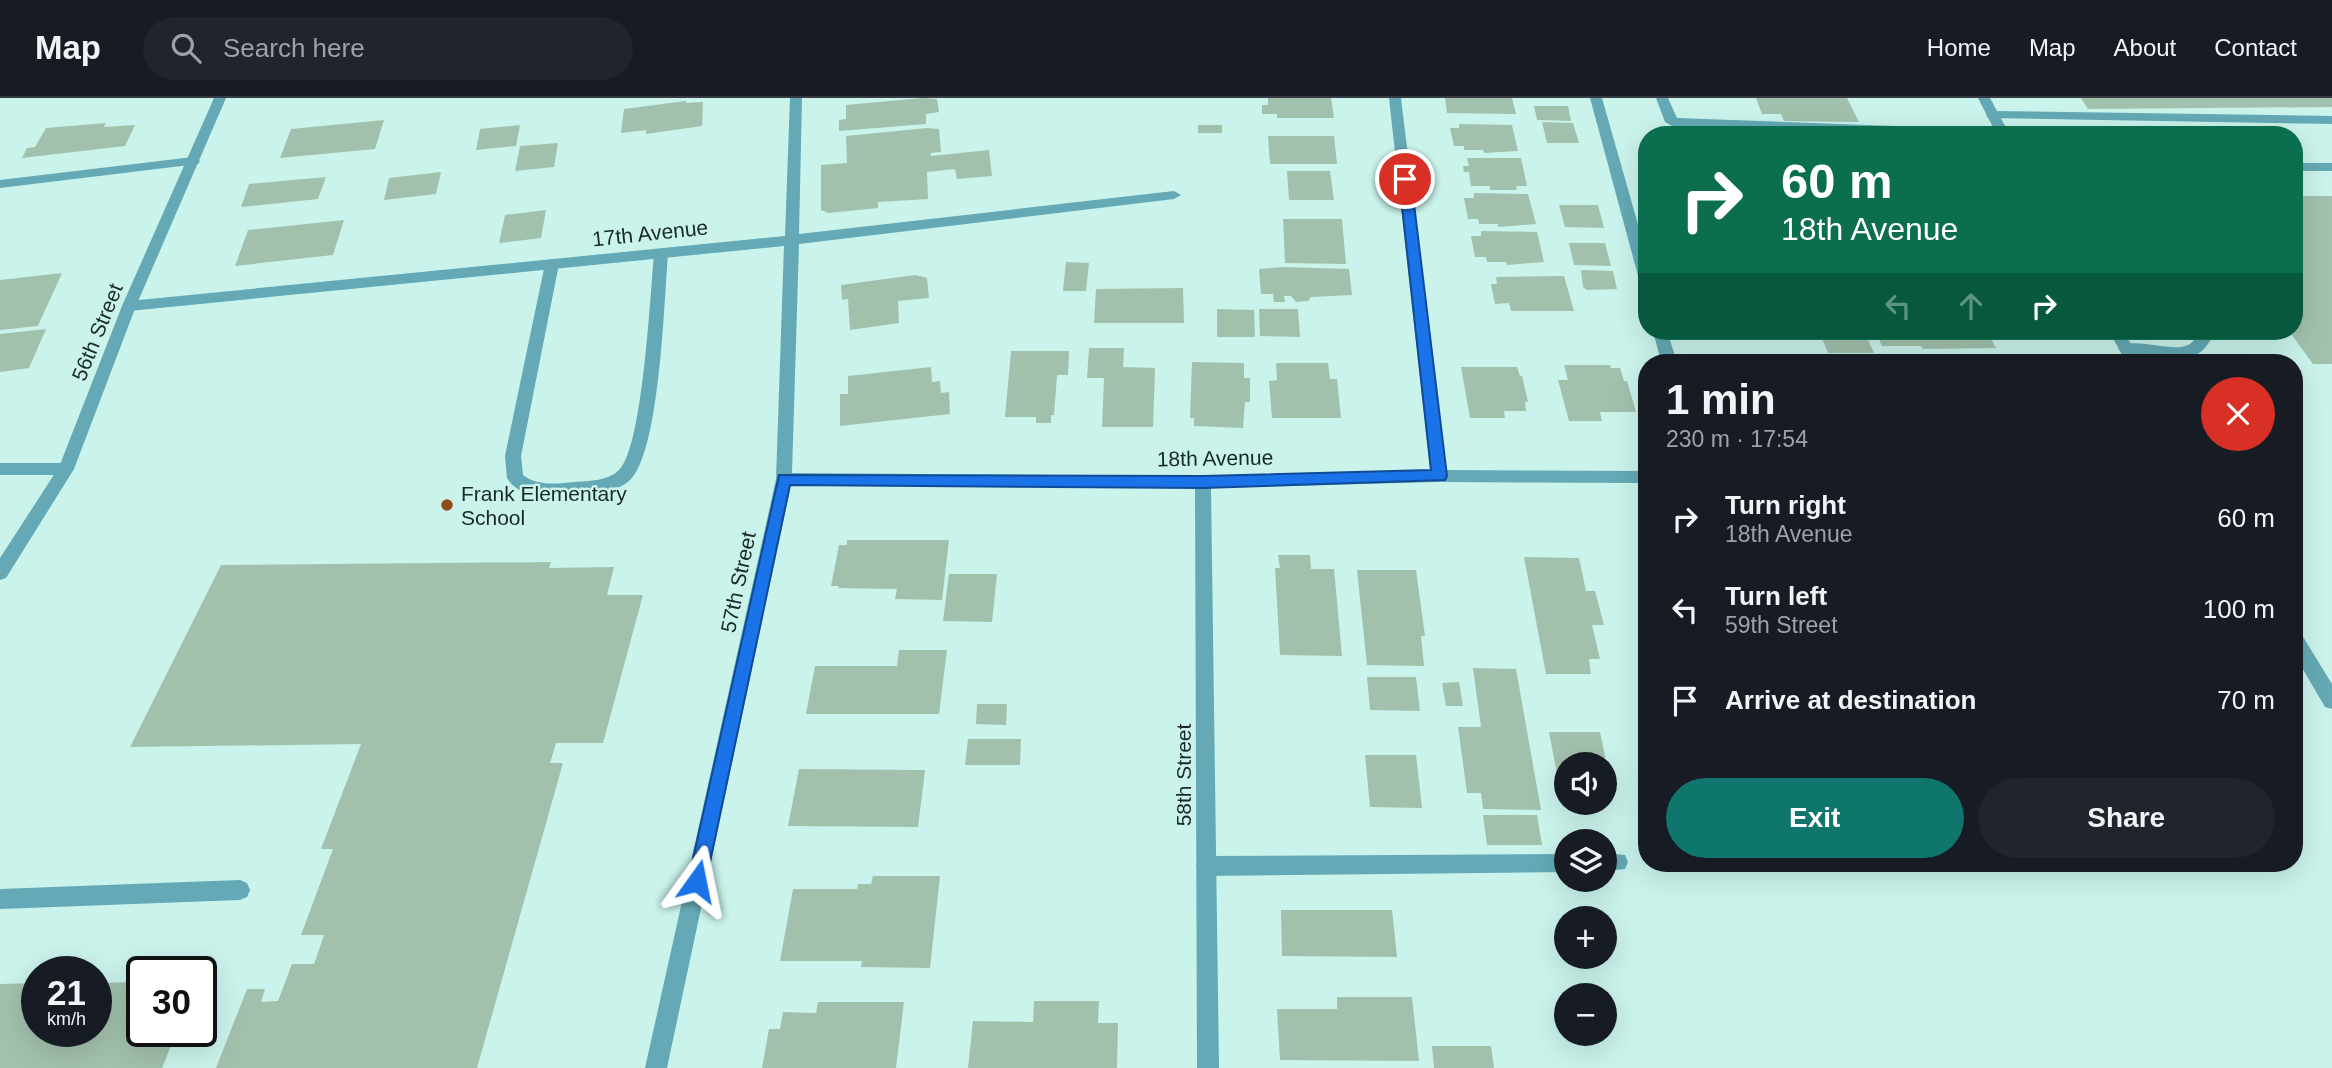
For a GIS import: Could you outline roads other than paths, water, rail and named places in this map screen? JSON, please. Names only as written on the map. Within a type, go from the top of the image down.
[{"type":"street","name":"56th Street","points":[[0,573],[66,469],[129,306],[220,98]]},
{"type":"street","name":"57th Street","points":[[656,1068],[784,479],[796,98]]},
{"type":"street","points":[[1395,98],[1439,476]]},
{"type":"street","points":[[1596,98],[1638,250]]},
{"type":"street","points":[[1662,98],[1672,122],[1774,126]]},
{"type":"street","points":[[1984,98],[1999,126]]},
{"type":"street","points":[[1993,116],[2332,120]]},
{"type":"street","points":[[0,184],[193,161]]},
{"type":"street","points":[[2303,167],[2332,167]]},
{"type":"street","name":"17th Avenue","points":[[129,306],[662,254],[1174,195]]},
{"type":"street","points":[[552,264],[513,457],[515,478],[528,488],[558,490],[602,486],[624,476],[638,457],[645,420],[662,254]]},
{"type":"street","points":[[2146,354],[2194,349],[2202,340]]},
{"type":"street","points":[[0,469],[66,469]]},
{"type":"street","name":"18th Avenue","points":[[784,479],[1203,482],[1439,476],[1638,477]]},
{"type":"street","name":"58th Street","points":[[1203,482],[1208,1068]]},
{"type":"street","points":[[2303,652],[2332,701]]},
{"type":"street","points":[[1206,866],[1554,863]]},
{"type":"street","points":[[0,899],[240,890]]},
{"type":"place","name":"Frank Elementary School","points":[[447,505]]}]
